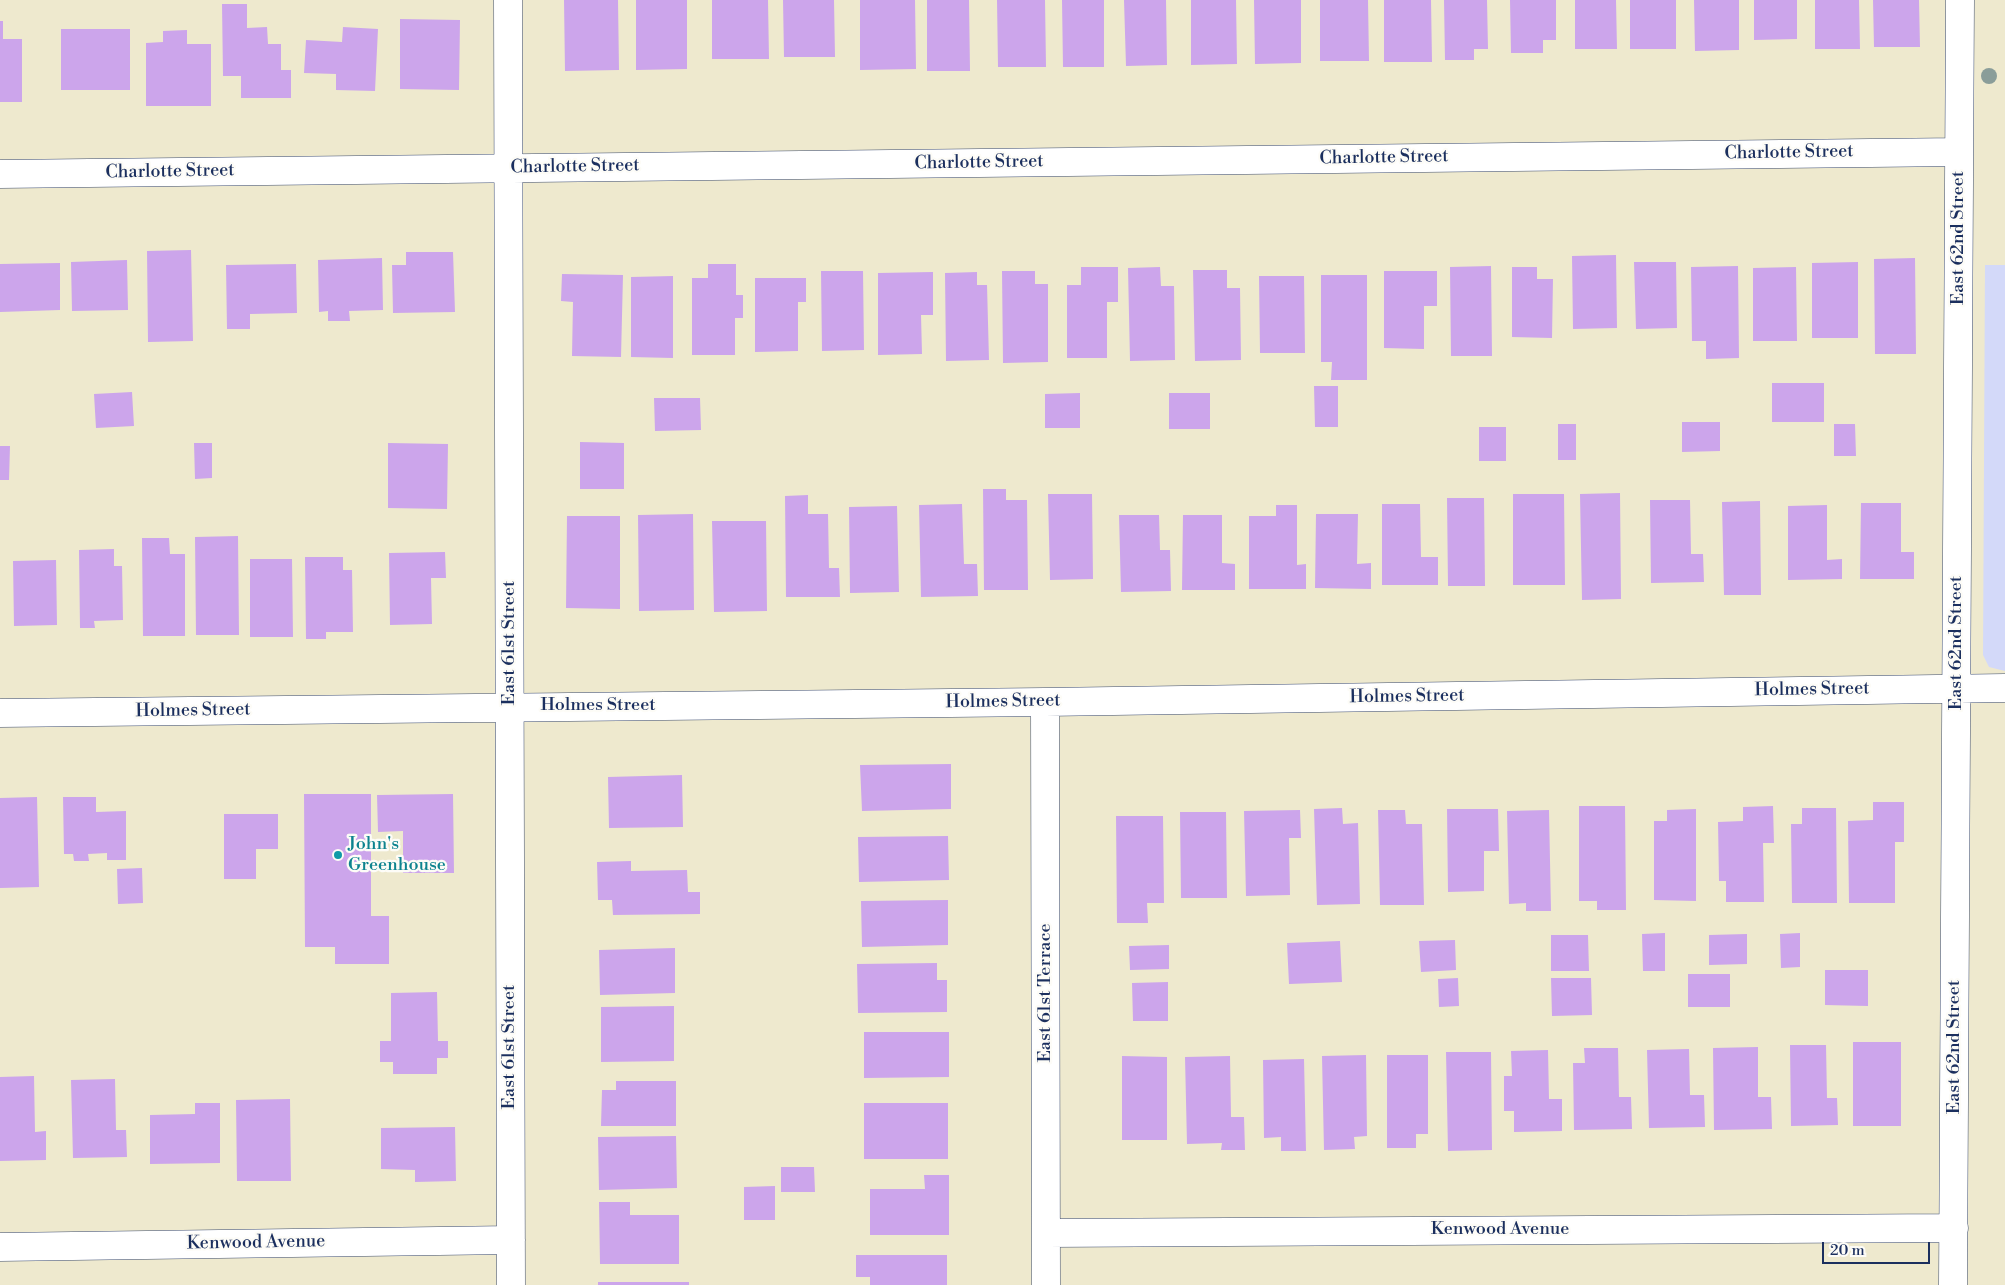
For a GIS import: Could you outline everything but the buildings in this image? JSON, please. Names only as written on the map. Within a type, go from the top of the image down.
[{"type":"street","name":"East 61st Street","points":[[508,0],[511,1285]]},
{"type":"street","name":"East 62nd Street","points":[[1953,1285],[1960,0]]},
{"type":"street","name":"Charlotte Street","points":[[0,174],[1959,152]]},
{"type":"street","name":"Holmes Street","points":[[0,713],[1045,702],[2005,688]]},
{"type":"street","name":"East 61st Terrace","points":[[1045,702],[1046,1285]]},
{"type":"street","name":"Kenwood Avenue","points":[[1047,1233],[1954,1228]]},
{"type":"street","name":"Kenwood Avenue","points":[[0,1247],[511,1240]]},
{"type":"shaded area","points":[[1985,265],[2005,265],[2005,671],[1989,667],[1983,655]]},
{"type":"place","name":"John's Greenhouse","points":[[338,855]]}]
